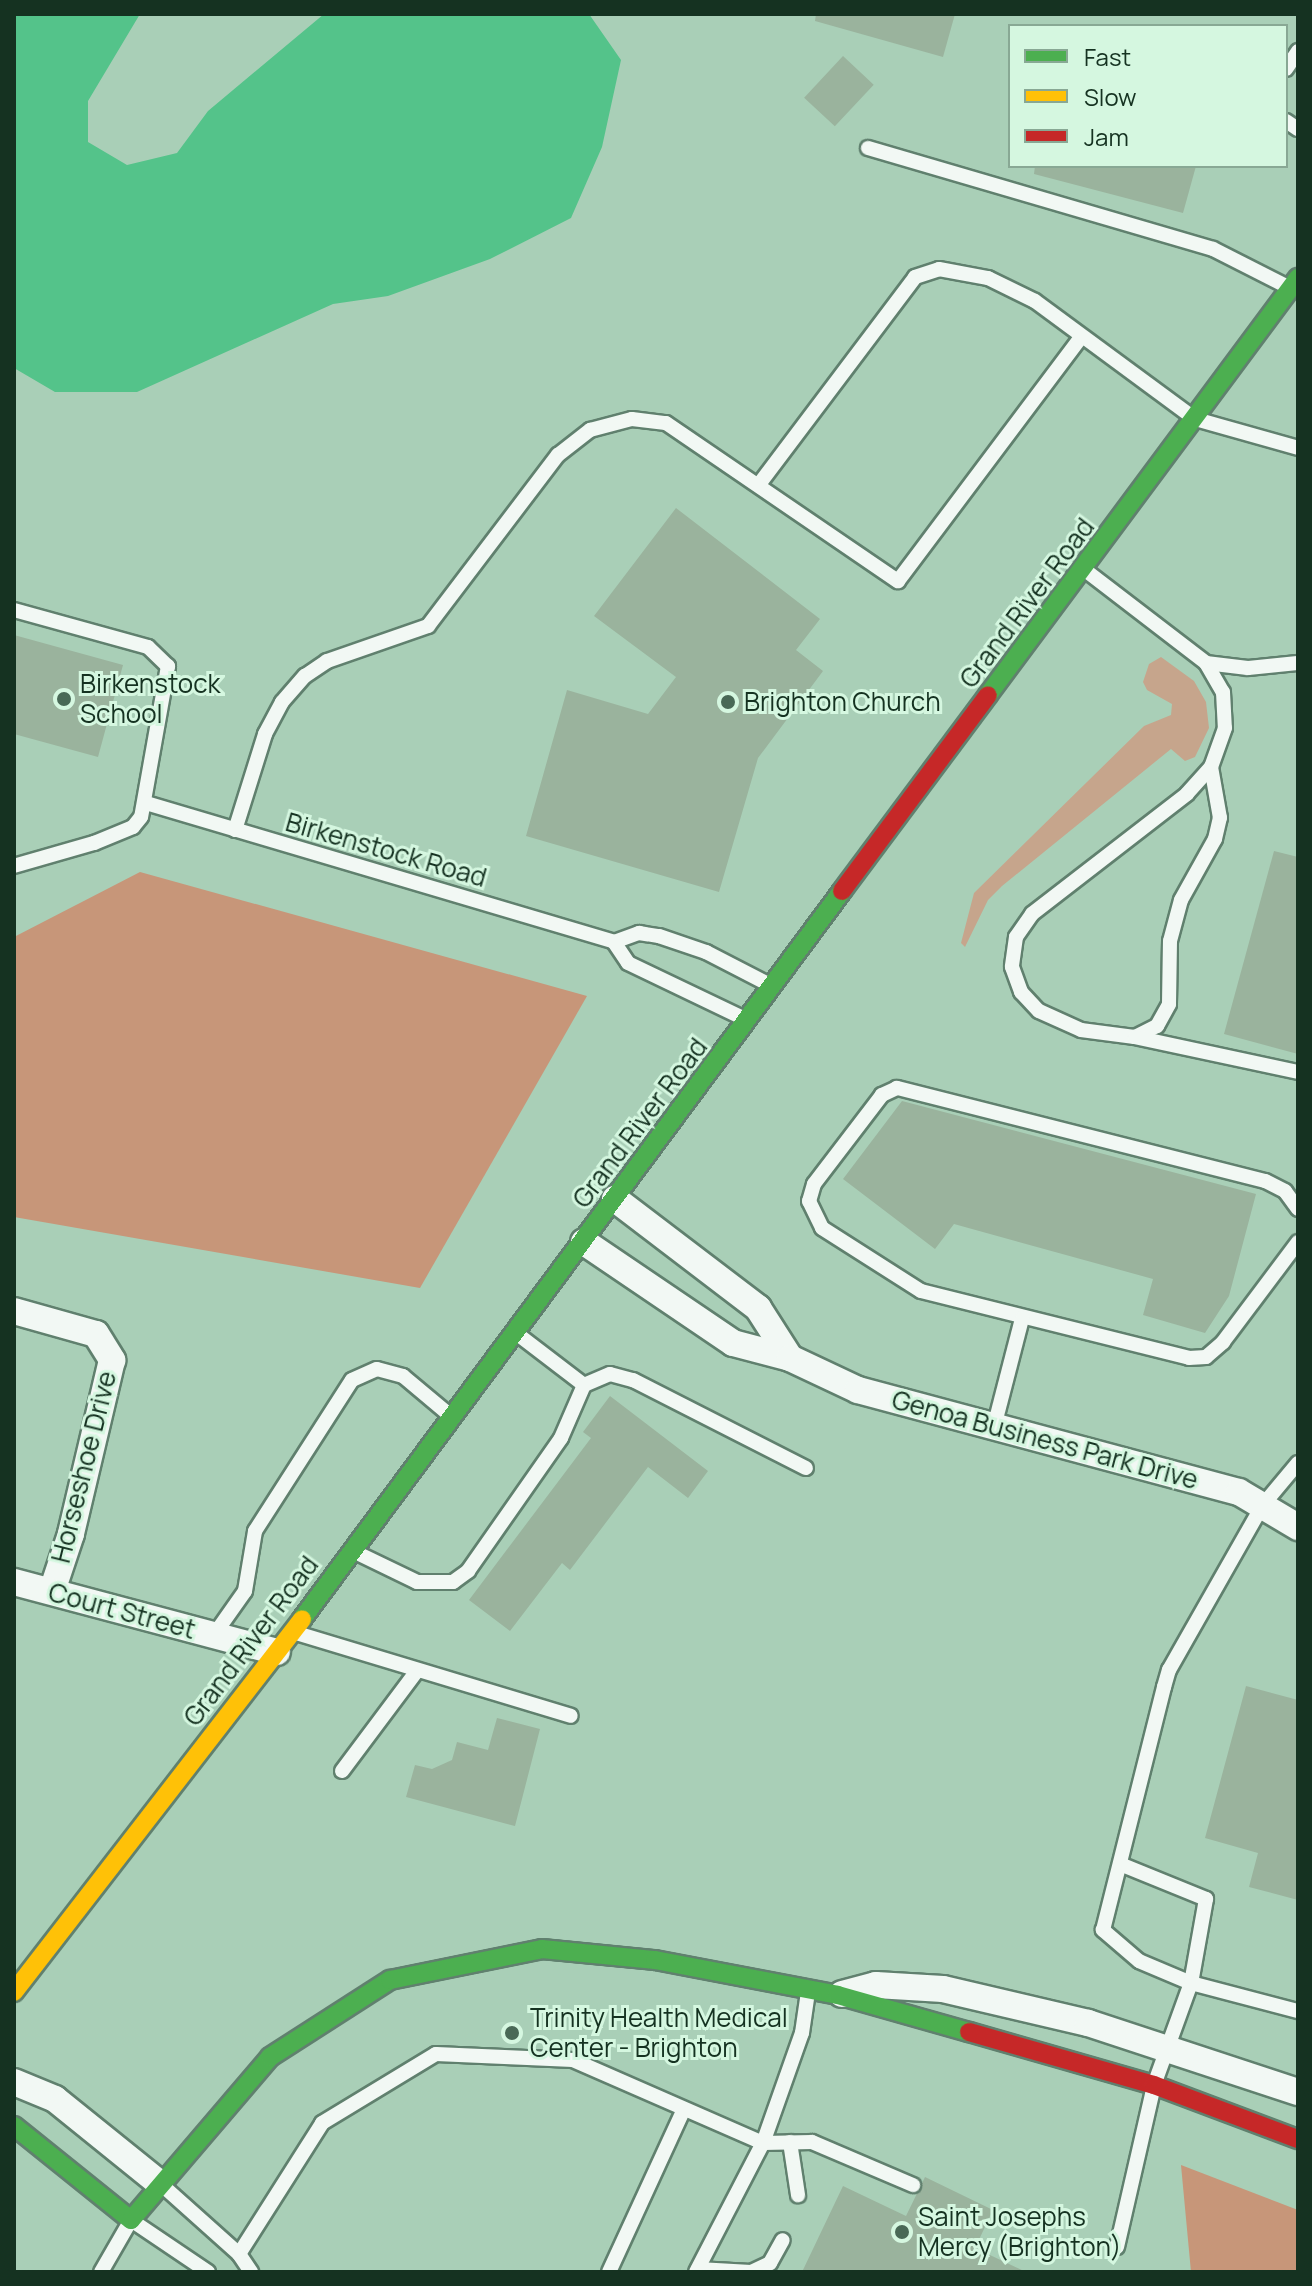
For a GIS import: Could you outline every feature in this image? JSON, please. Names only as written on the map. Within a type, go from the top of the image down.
[{"type":"main road","name":"Grand River Road","points":[[14,1992],[284,1642],[584,1242],[1294,283]]},
{"type":"main road","points":[[14,2126],[131,2220],[159,2183],[270,2057],[390,1980],[542,1949],[655,1960],[838,1995],[1154,2085],[1298,2139]]},
{"type":"street","points":[[615,1199],[758,1308],[790,1358]]},
{"type":"street","name":"Genoa Business Park Drive","points":[[584,1242],[733,1343],[790,1358],[858,1390],[1239,1492],[1298,1527]]},
{"type":"street","name":"Horseshoe Drive","points":[[14,1311],[96,1334],[112,1360],[71,1534],[52,1591]]},
{"type":"street","name":"Court Street","points":[[14,1582],[214,1635],[284,1642]]},
{"type":"street","points":[[838,1995],[876,1985],[943,1989],[1167,2046],[1298,2092]]},
{"type":"street","points":[[14,2082],[55,2099],[159,2183]]},
{"type":"lane","points":[[868,148],[1213,249],[1294,283]]},
{"type":"lane","points":[[760,483],[915,277],[939,269],[997,282],[1035,301],[1195,419],[1298,448]]},
{"type":"lane","points":[[235,830],[265,734],[282,702],[305,676],[327,661],[428,626],[558,455],[590,430],[632,419],[666,423],[760,483],[898,581],[1082,336]]},
{"type":"lane","points":[[1085,569],[1206,663],[1223,692],[1225,716],[1211,767],[1187,794],[1032,914],[1016,937],[1012,967],[1021,992],[1039,1011],[1081,1030],[1135,1037],[1298,1072]]},
{"type":"lane","points":[[14,610],[160,654],[168,666],[146,803],[133,827],[14,866]]},
{"type":"lane","points":[[1206,663],[1248,668],[1298,663]]},
{"type":"lane","points":[[1135,1037],[1157,1026],[1169,1004],[1170,941],[1181,900],[1215,839],[1219,790],[1211,767]]},
{"type":"lane","name":"Birkenstock Road","points":[[146,803],[614,942],[639,933],[659,936],[706,952],[774,987]]},
{"type":"lane","name":"Birkenstock Road","points":[[614,942],[628,963],[748,1021]]},
{"type":"lane","points":[[1298,1209],[1285,1191],[1265,1181],[914,1089],[897,1088],[882,1095],[814,1184],[809,1201],[822,1228],[895,1279],[921,1291],[1022,1319],[1189,1358],[1206,1357],[1285,1265],[1298,1242]]},
{"type":"lane","points":[[994,1427],[1022,1319]]},
{"type":"lane","points":[[516,1332],[584,1385]]},
{"type":"lane","points":[[214,1635],[245,1591],[255,1531],[352,1380],[377,1369],[403,1376],[452,1418]]},
{"type":"lane","points":[[352,1551],[417,1582],[453,1582],[468,1571],[561,1438],[584,1385],[610,1374],[633,1380],[806,1468]]},
{"type":"lane","points":[[1298,1463],[1262,1506],[1169,1670],[1103,1930],[1139,1961],[1191,1983],[1298,2011]]},
{"type":"lane","points":[[284,1642],[416,1672],[571,1716]]},
{"type":"lane","points":[[342,1771],[416,1672]]},
{"type":"lane","points":[[1117,2247],[1154,2085],[1191,1983],[1206,1899],[1120,1864]]},
{"type":"lane","points":[[783,2240],[770,2263],[751,2272],[697,2270],[763,2143],[802,2033],[808,1989]]},
{"type":"lane","points":[[239,2254],[322,2123],[436,2054],[573,2060],[763,2143],[812,2142],[913,2185]]},
{"type":"lane","points":[[609,2272],[684,2109]]},
{"type":"lane","points":[[790,2142],[798,2195]]},
{"type":"lane","points":[[159,2183],[239,2254],[251,2272]]},
{"type":"lane","points":[[101,2272],[131,2220],[208,2272]]},
{"type":"shaded area","points":[[14,14],[140,14],[88,101],[88,142],[127,165],[177,153],[208,111],[324,14],[589,14],[621,60],[602,147],[571,218],[490,259],[388,296],[333,304],[137,392],[55,392],[14,368]]},
{"type":"shaded area","points":[[1161,657],[1194,681],[1206,702],[1209,728],[1195,757],[1185,761],[1171,749],[1002,886],[988,900],[965,947],[961,943],[974,893],[1144,726],[1171,715],[1172,704],[1147,690],[1143,682],[1149,664]]},
{"type":"shaded area","points":[[140,872],[587,996],[420,1288],[14,1217],[14,937]]},
{"type":"shaded area","points":[[1181,2165],[1298,2210],[1298,2272],[1191,2272]]},
{"type":"building","points":[[816,14],[955,14],[943,57],[815,21]]},
{"type":"building","points":[[843,56],[874,85],[835,126],[804,98]]},
{"type":"building","points":[[1035,168],[1195,168],[1183,213],[1034,174]]},
{"type":"building","name":"Brighton Church","points":[[676,508],[820,619],[796,650],[823,671],[758,758],[719,892],[526,836],[567,690],[648,714],[676,677],[594,616]]},
{"type":"building","name":"Birkenstock School","points":[[14,635],[123,665],[98,757],[14,734]]},
{"type":"building","points":[[1274,851],[1298,857],[1298,1054],[1224,1034]]},
{"type":"building","points":[[902,1101],[1256,1194],[1229,1296],[1205,1333],[1143,1315],[1153,1279],[954,1224],[935,1249],[843,1179]]},
{"type":"building","points":[[610,1396],[708,1471],[688,1498],[648,1467],[570,1570],[562,1563],[510,1631],[469,1600],[591,1438],[583,1432]]},
{"type":"building","points":[[1246,1686],[1298,1700],[1298,1900],[1249,1887],[1258,1853],[1205,1838]]},
{"type":"building","points":[[497,1718],[540,1729],[515,1826],[406,1797],[415,1765],[432,1769],[452,1760],[457,1742],[488,1750]]},
{"type":"building","name":"Saint Josephs Mercy (Brighton)","points":[[925,2177],[993,2210],[975,2248],[1026,2272],[802,2272],[843,2186],[906,2216]]},
{"type":"traffic: fast","points":[[988,695],[1298,278]]},
{"type":"traffic: fast","points":[[302,1619],[842,891]]},
{"type":"traffic: fast","points":[[14,2126],[131,2220],[270,2057],[390,1980],[542,1949],[655,1960],[838,1995],[969,2032]]},
{"type":"traffic: slow","points":[[14,1992],[302,1619]]},
{"type":"traffic: jam","points":[[842,891],[988,695]]},
{"type":"traffic: jam","points":[[969,2032],[1154,2085],[1298,2139]]},
{"type":"place","name":"Birkenstock School","points":[[64,699]]},
{"type":"place","name":"Brighton Church","points":[[728,702]]},
{"type":"place","name":"Trinity Health Medical Center - Brighton","points":[[512,2033]]},
{"type":"place","name":"Saint Josephs Mercy (Brighton)","points":[[902,2232]]}]
